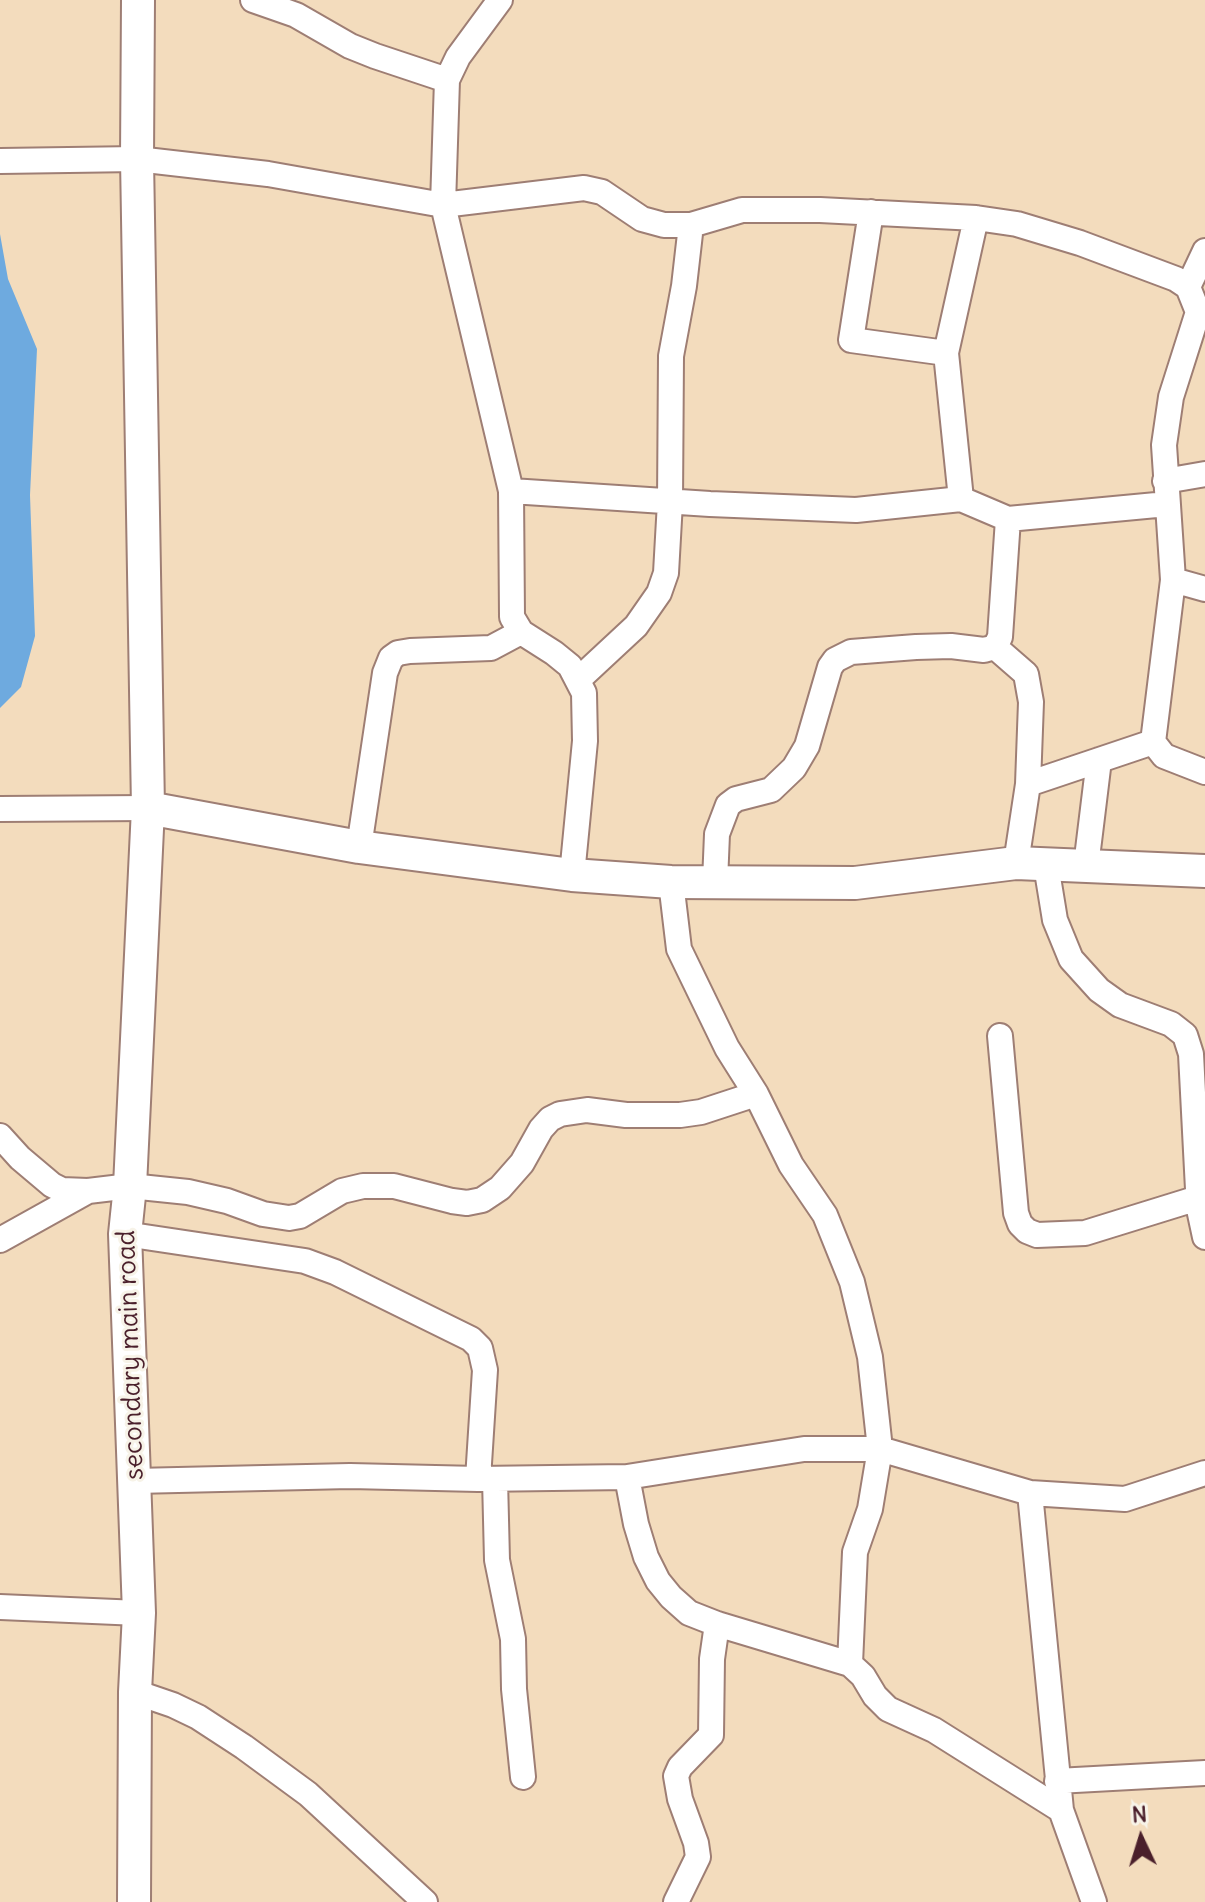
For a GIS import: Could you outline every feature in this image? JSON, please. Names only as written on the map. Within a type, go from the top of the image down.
[{"type":"main road","name":"secondary main road","points":[[134,1902],[135,1692],[139,1613],[125,1234],[130,1186],[148,808],[137,159],[138,0]]},
{"type":"main road","points":[[148,808],[359,847],[572,875],[671,882],[855,883],[1031,864],[1205,871]]},
{"type":"street","points":[[253,0],[296,15],[350,46],[447,80]]},
{"type":"street","points":[[500,0],[458,57],[447,80],[443,205],[511,491],[511,605],[515,625],[570,666],[579,679],[586,710],[572,875]]},
{"type":"street","points":[[0,161],[137,159],[268,174],[443,205],[584,188],[602,192],[629,212],[652,223],[691,225],[742,210],[871,212],[976,218],[1017,224],[1080,243],[1176,279],[1188,287],[1202,314],[1171,397],[1164,445],[1173,580],[1153,742],[1164,756],[1205,772]]},
{"type":"street","points":[[871,212],[851,340],[946,353]]},
{"type":"street","points":[[961,499],[946,353],[976,218]]},
{"type":"street","points":[[579,679],[636,626],[659,593],[666,573],[671,356],[691,225]]},
{"type":"street","points":[[1188,287],[1205,251]]},
{"type":"street","points":[[511,491],[856,510],[961,499],[1008,519],[1166,492],[1205,474]]},
{"type":"street","points":[[715,882],[717,834],[728,805],[736,799],[771,790],[794,768],[807,746],[830,667],[835,660],[851,652],[951,646],[984,650],[995,647],[1000,637],[1008,519]]},
{"type":"street","points":[[1173,580],[1205,589]]},
{"type":"street","points":[[359,847],[385,673],[391,658],[410,651],[491,648],[521,632]]},
{"type":"street","points":[[995,647],[1026,674],[1029,685],[1031,864],[1071,959],[1099,990],[1120,1005],[1171,1024],[1195,1037],[1191,1054],[1198,1198],[1205,1237]]},
{"type":"street","points":[[1028,784],[1153,742]]},
{"type":"street","points":[[1086,866],[1099,760]]},
{"type":"street","points":[[0,809],[148,808]]},
{"type":"street","points":[[671,882],[679,949],[727,1048],[756,1094],[791,1165],[825,1215],[852,1282],[875,1384],[880,1449],[870,1509],[854,1561],[850,1664]]},
{"type":"street","points":[[1000,1036],[1016,1213],[1027,1231],[1037,1235],[1085,1233],[1198,1198]]},
{"type":"street","points":[[0,1136],[52,1185],[73,1192],[130,1186],[188,1192],[263,1214],[289,1218],[300,1216],[342,1191],[363,1186],[394,1186],[467,1203],[482,1200],[500,1188],[522,1163],[541,1129],[560,1114],[587,1110],[626,1115],[680,1115],[701,1112],[756,1094]]},
{"type":"street","points":[[0,1240],[88,1191]]},
{"type":"street","points":[[125,1234],[305,1261],[335,1272],[471,1339],[480,1348],[485,1370],[486,1479],[497,1560],[513,1639],[514,1689],[523,1777]]},
{"type":"street","points":[[135,1481],[350,1476],[486,1479],[627,1477],[804,1449],[880,1449],[1030,1493],[1125,1499],[1205,1473]]},
{"type":"street","points":[[627,1477],[646,1557],[658,1581],[689,1613],[850,1664],[888,1709],[934,1730],[1061,1810]]},
{"type":"street","points":[[1030,1493],[1061,1810],[1094,1902]]},
{"type":"street","points":[[0,1607],[139,1613]]},
{"type":"street","points":[[676,1902],[698,1857],[676,1776],[680,1767],[711,1735],[712,1659],[717,1624]]},
{"type":"street","points":[[135,1692],[198,1717],[244,1747],[308,1794],[425,1902]]},
{"type":"street","points":[[1057,1781],[1205,1773]]},
{"type":"water","points":[[0,234],[8,279],[37,349],[30,495],[35,636],[21,687],[0,708]]}]
